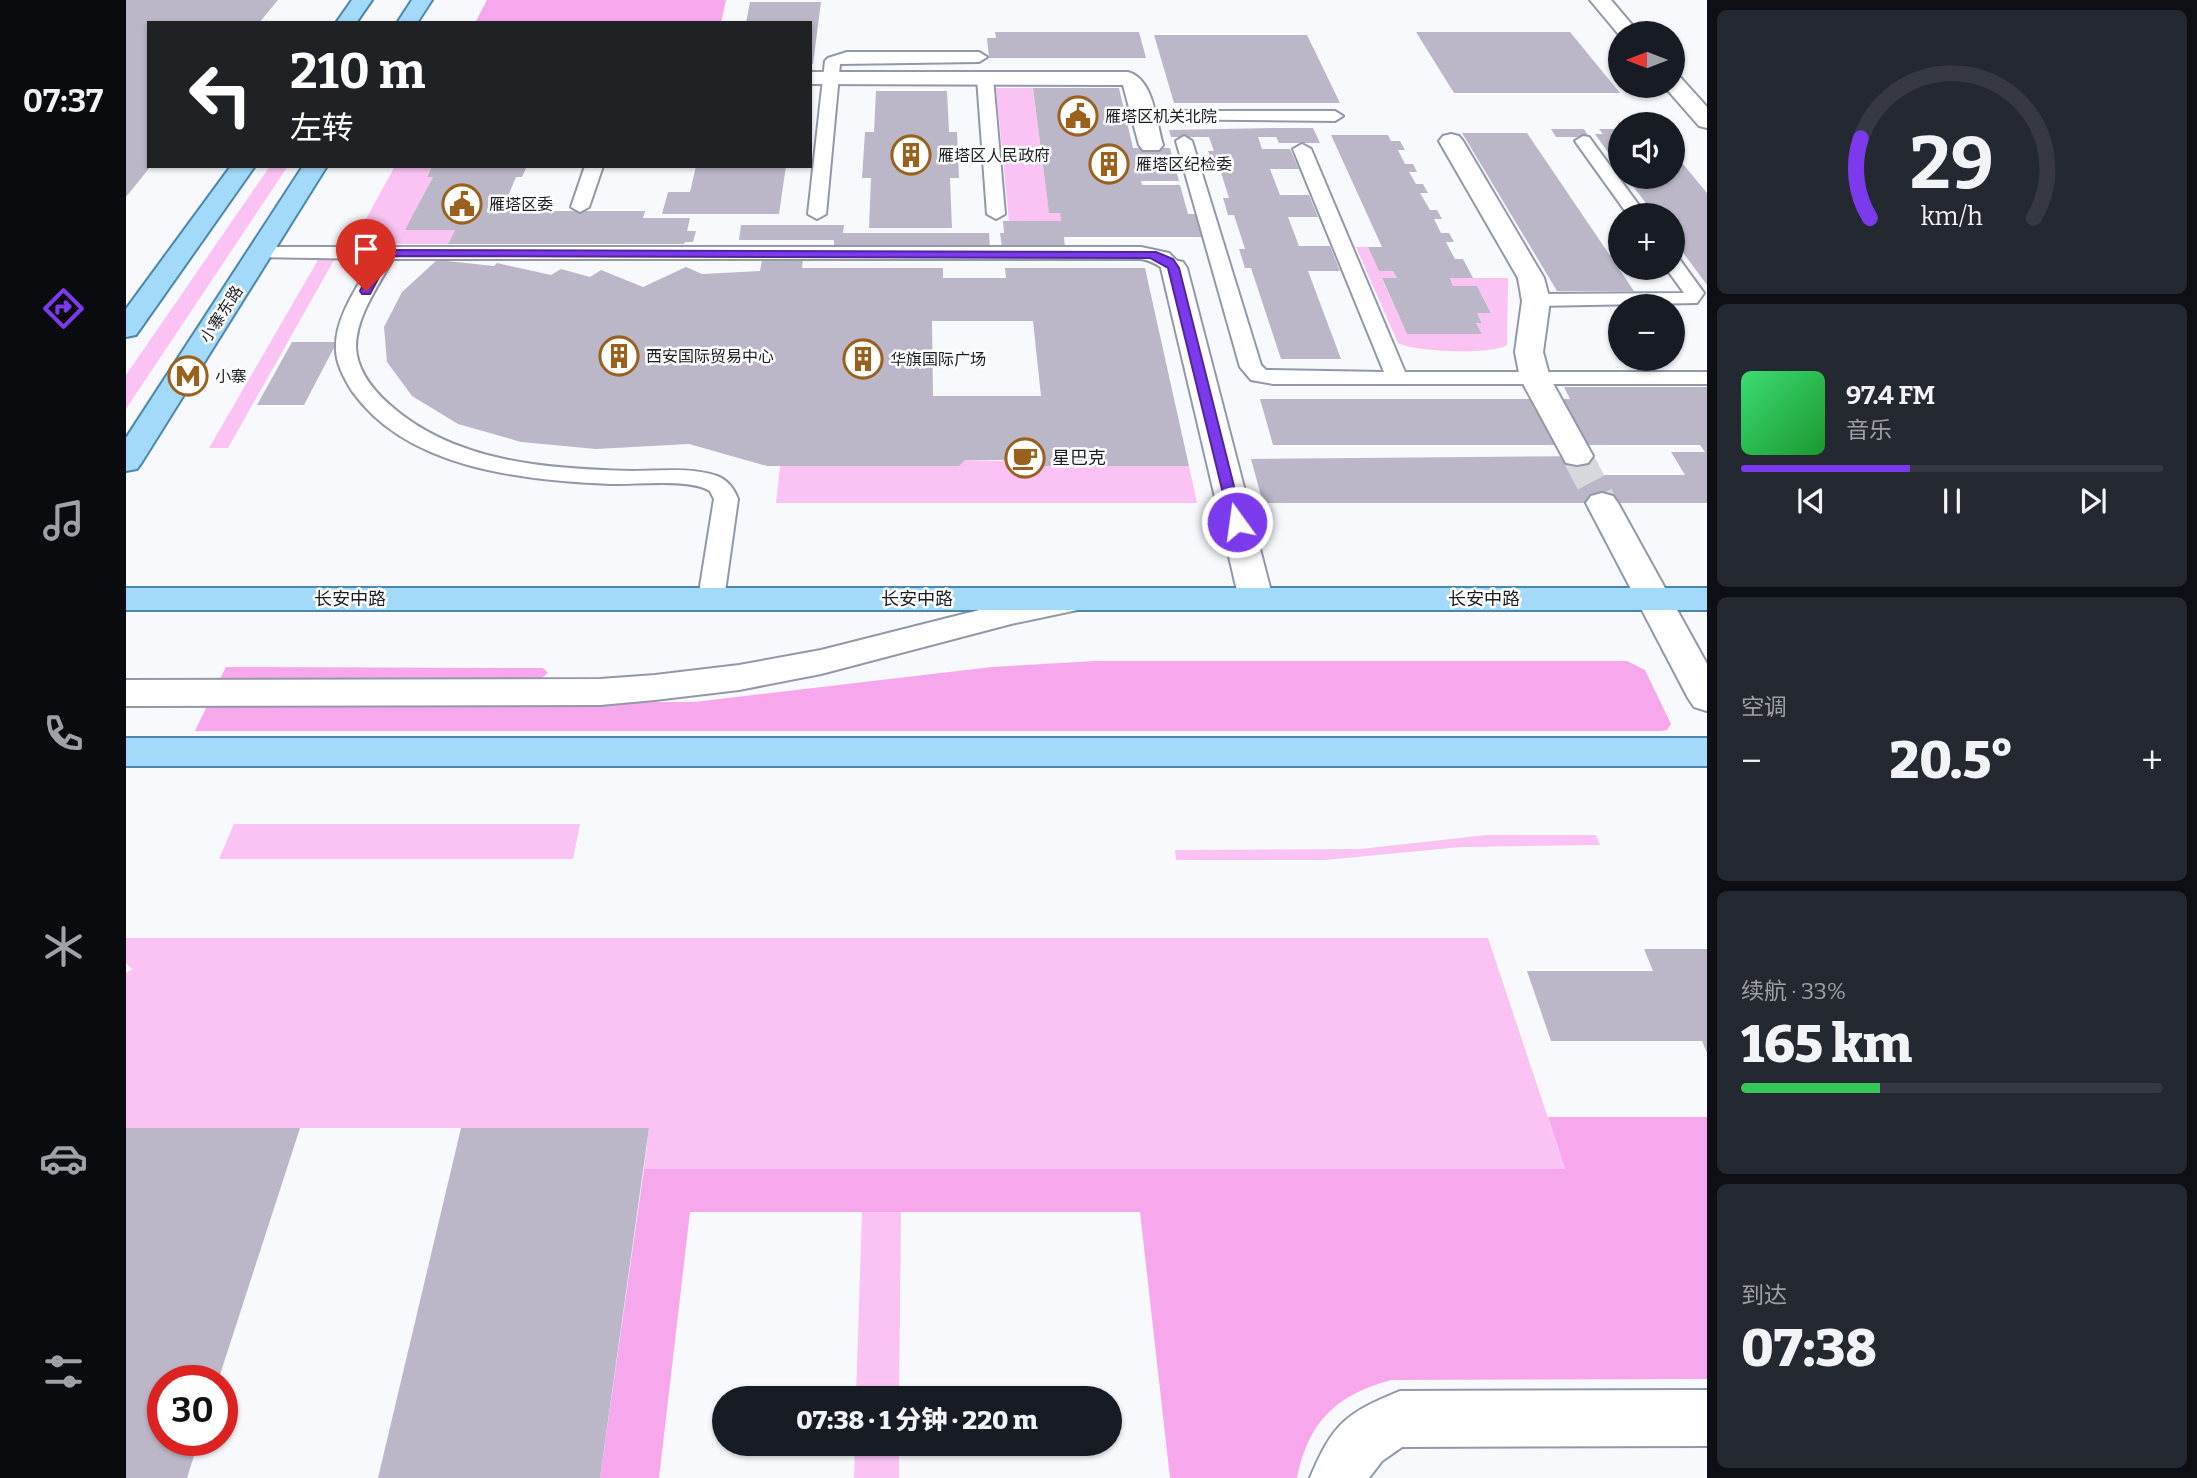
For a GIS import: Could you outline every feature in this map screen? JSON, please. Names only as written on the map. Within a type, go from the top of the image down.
[{"type":"main road","points":[[347,21],[362,0]]},
{"type":"main road","points":[[408,21],[422,0]]},
{"type":"main road","points":[[126,329],[242,168]]},
{"type":"main road","name":"小寨东路","points":[[126,462],[314,168]]},
{"type":"main road","name":"长安中路","points":[[126,599],[1707,599]]},
{"type":"main road","points":[[126,752],[1707,752]]},
{"type":"street","points":[[1600,0],[1618,21]]},
{"type":"street","points":[[820,78],[982,68],[1128,79],[1135,84],[1151,145]]},
{"type":"street","points":[[1685,96],[1707,121]]},
{"type":"street","points":[[1451,141],[1531,278],[1536,300],[1529,352],[1535,377],[1577,456]]},
{"type":"street","points":[[1174,268],[1255,599]]},
{"type":"street","points":[[1602,503],[1707,698]]},
{"type":"street","points":[[126,693],[600,692],[669,687],[795,667],[1044,606],[1102,599]]},
{"type":"street","points":[[1339,1478],[1354,1449],[1367,1436],[1383,1425],[1400,1419],[1707,1418]]},
{"type":"lane","points":[[982,68],[996,214]]},
{"type":"lane","points":[[817,214],[820,78]]},
{"type":"lane","points":[[1143,116],[1335,116]]},
{"type":"lane","points":[[1184,141],[1253,371],[1273,377],[1707,377]]},
{"type":"lane","points":[[1583,141],[1628,203]]},
{"type":"lane","points":[[1302,149],[1397,377]]},
{"type":"lane","points":[[580,207],[593,168]]},
{"type":"lane","points":[[260,253],[1141,253],[1162,257],[1174,268]]},
{"type":"lane","points":[[386,253],[356,310],[346,346],[355,382],[383,414],[431,442],[509,467],[564,475],[693,478],[712,481],[721,487],[726,499],[711,599]]},
{"type":"lane","points":[[1536,300],[1690,299],[1694,293],[1685,280]]},
{"type":"shaded area","points":[[487,0],[726,0],[721,21],[476,21]]},
{"type":"shaded area","points":[[996,88],[1033,88],[1049,212],[1060,213],[1061,221],[1009,221]]},
{"type":"shaded area","points":[[269,168],[287,168],[126,409],[126,375]]},
{"type":"shaded area","points":[[394,168],[431,168],[427,176],[433,177],[406,230],[455,230],[448,244],[368,244],[355,239]]},
{"type":"shaded area","points":[[1356,247],[1368,247],[1379,271],[1393,271],[1397,278],[1382,279],[1407,334],[1482,334],[1476,323],[1482,322],[1477,313],[1491,312],[1477,286],[1453,286],[1450,278],[1508,278],[1507,345],[1486,350],[1453,351],[1419,349],[1398,343]]},
{"type":"shaded area","points":[[318,260],[334,260],[228,448],[209,448]]},
{"type":"shaded area","points":[[965,460],[1189,466],[1197,503],[776,503],[780,466]]},
{"type":"shaded area","points":[[1096,661],[1627,661],[1645,670],[1671,724],[1667,730],[1661,731],[195,731],[208,704],[694,702],[992,667]]},
{"type":"shaded area","points":[[226,667],[543,668],[548,673],[538,681],[219,681]]},
{"type":"shaded area","points":[[234,824],[580,824],[573,859],[219,859]]},
{"type":"shaded area","points":[[1487,835],[1596,835],[1600,845],[1461,847],[1325,860],[1176,860],[1175,850],[1360,849]]},
{"type":"shaded area","points":[[126,938],[1488,938],[1565,1169],[644,1169],[649,1128],[126,1128],[126,973],[132,969],[126,963]]},
{"type":"shaded area","points":[[1548,1117],[1707,1117],[1707,1379],[1391,1380],[1355,1394],[1327,1414],[1309,1441],[1297,1478],[1170,1478],[1140,1212],[690,1212],[659,1478],[600,1478],[644,1169],[1565,1169]]},
{"type":"shaded area","points":[[862,1212],[901,1212],[899,1386],[856,1386]]},
{"type":"shaded area","points":[[855,1456],[899,1456],[899,1478],[854,1478]]},
{"type":"building","points":[[126,0],[278,0],[261,21],[147,21],[147,168],[149,168],[126,197]]},
{"type":"building","points":[[750,2],[821,2],[813,64],[812,21],[746,21]]},
{"type":"building","points":[[995,32],[1139,32],[1146,58],[989,58],[987,38],[996,38]]},
{"type":"building","points":[[1416,32],[1570,32],[1608,78],[1608,93],[1454,93]]},
{"type":"building","points":[[1154,35],[1307,35],[1340,103],[1174,103]]},
{"type":"building","name":"雁塔区纪检委","points":[[1033,88],[1119,88],[1133,148],[1170,148],[1179,181],[1141,181],[1142,185],[1180,185],[1188,214],[1197,214],[1204,237],[1064,237],[1065,248],[1002,248],[1000,233],[1004,233],[1003,221],[1061,221],[1060,213],[1049,213]]},
{"type":"building","name":"雁塔区人民政府","points":[[876,91],[947,91],[949,132],[957,132],[959,178],[950,178],[952,228],[869,228],[871,178],[862,178],[865,132],[874,132]]},
{"type":"building","points":[[1313,128],[1320,143],[1279,143],[1276,137],[1258,137],[1262,149],[1290,149],[1299,169],[1270,169],[1280,195],[1309,195],[1318,217],[1288,217],[1299,246],[1330,246],[1340,271],[1308,271],[1341,359],[1281,359],[1251,268],[1245,268],[1239,249],[1245,249],[1234,215],[1228,215],[1223,198],[1229,198],[1219,166],[1213,166],[1208,151],[1214,151],[1209,137],[1171,137],[1169,130]]},
{"type":"building","points":[[1551,129],[1584,129],[1589,137],[1556,137]]},
{"type":"building","points":[[1599,129],[1608,129],[1608,152],[1595,134],[1603,134]]},
{"type":"building","points":[[1462,133],[1527,133],[1608,253],[1608,280],[1627,280],[1634,291],[1557,291]]},
{"type":"building","points":[[1331,135],[1388,135],[1391,141],[1400,141],[1405,150],[1398,150],[1405,164],[1413,164],[1417,172],[1409,172],[1416,184],[1423,184],[1428,193],[1420,193],[1430,210],[1437,210],[1442,219],[1434,219],[1441,233],[1449,233],[1454,242],[1446,242],[1455,259],[1463,259],[1473,278],[1450,278],[1453,286],[1477,286],[1491,313],[1477,313],[1482,323],[1476,323],[1482,334],[1407,334],[1382,278],[1397,278],[1393,271],[1379,271],[1368,247],[1382,247]]},
{"type":"building","points":[[1685,166],[1707,193],[1707,285],[1685,255],[1685,203],[1646,203],[1635,189],[1685,189]]},
{"type":"building","points":[[431,168],[526,168],[522,177],[516,177],[502,211],[645,211],[643,218],[690,218],[687,231],[696,231],[693,242],[684,244],[448,244],[455,230],[405,230],[433,177],[427,177]]},
{"type":"building","points":[[696,168],[786,168],[779,214],[662,214],[668,192],[690,192]]},
{"type":"building","points":[[741,225],[844,225],[843,233],[989,233],[990,248],[834,248],[834,240],[739,240]]},
{"type":"building","points":[[437,260],[494,266],[497,263],[551,275],[561,269],[590,277],[601,270],[643,287],[686,267],[702,274],[760,271],[762,260],[803,260],[802,268],[943,268],[943,278],[1006,278],[1005,268],[1145,268],[1189,466],[1010,466],[1003,460],[965,460],[959,466],[767,466],[689,444],[596,449],[521,442],[458,424],[412,396],[387,362],[384,327],[402,292]],"holes":[[[932,321],[1033,321],[1041,396],[933,396]]]},
{"type":"building","points":[[292,342],[337,342],[304,405],[257,405]]},
{"type":"building","points":[[1564,387],[1707,387],[1707,503],[1263,503],[1251,459],[1590,456],[1600,475],[1685,475],[1671,452],[1705,452],[1700,445],[1273,445],[1260,399],[1570,399]]},
{"type":"building","points":[[1644,949],[1707,949],[1707,1053],[1702,1041],[1551,1041],[1527,971],[1653,971]]},
{"type":"building","points":[[126,1128],[300,1128],[223,1365],[147,1365],[147,1456],[194,1456],[187,1478],[126,1478]]},
{"type":"building","points":[[461,1128],[649,1128],[600,1478],[378,1478]]},
{"type":"tunnel","points":[[1577,456],[1602,503]]},
{"type":"place","name":"雁塔区机关北院","points":[[1078,116]]},
{"type":"place","name":"雁塔区人民政府","points":[[911,155]]},
{"type":"place","name":"雁塔区纪检委","points":[[1109,164]]},
{"type":"place","name":"雁塔区委","points":[[462,204]]},
{"type":"place","name":"西安国际贸易中心","points":[[619,356]]},
{"type":"place","name":"华旗国际广场","points":[[863,359]]},
{"type":"place","name":"小寨","points":[[188,376]]},
{"type":"place","name":"星巴克","points":[[1025,458]]},
{"type":"route","points":[[366,291],[386,253],[1152,254],[1170,262],[1174,268],[1237,522]]}]
